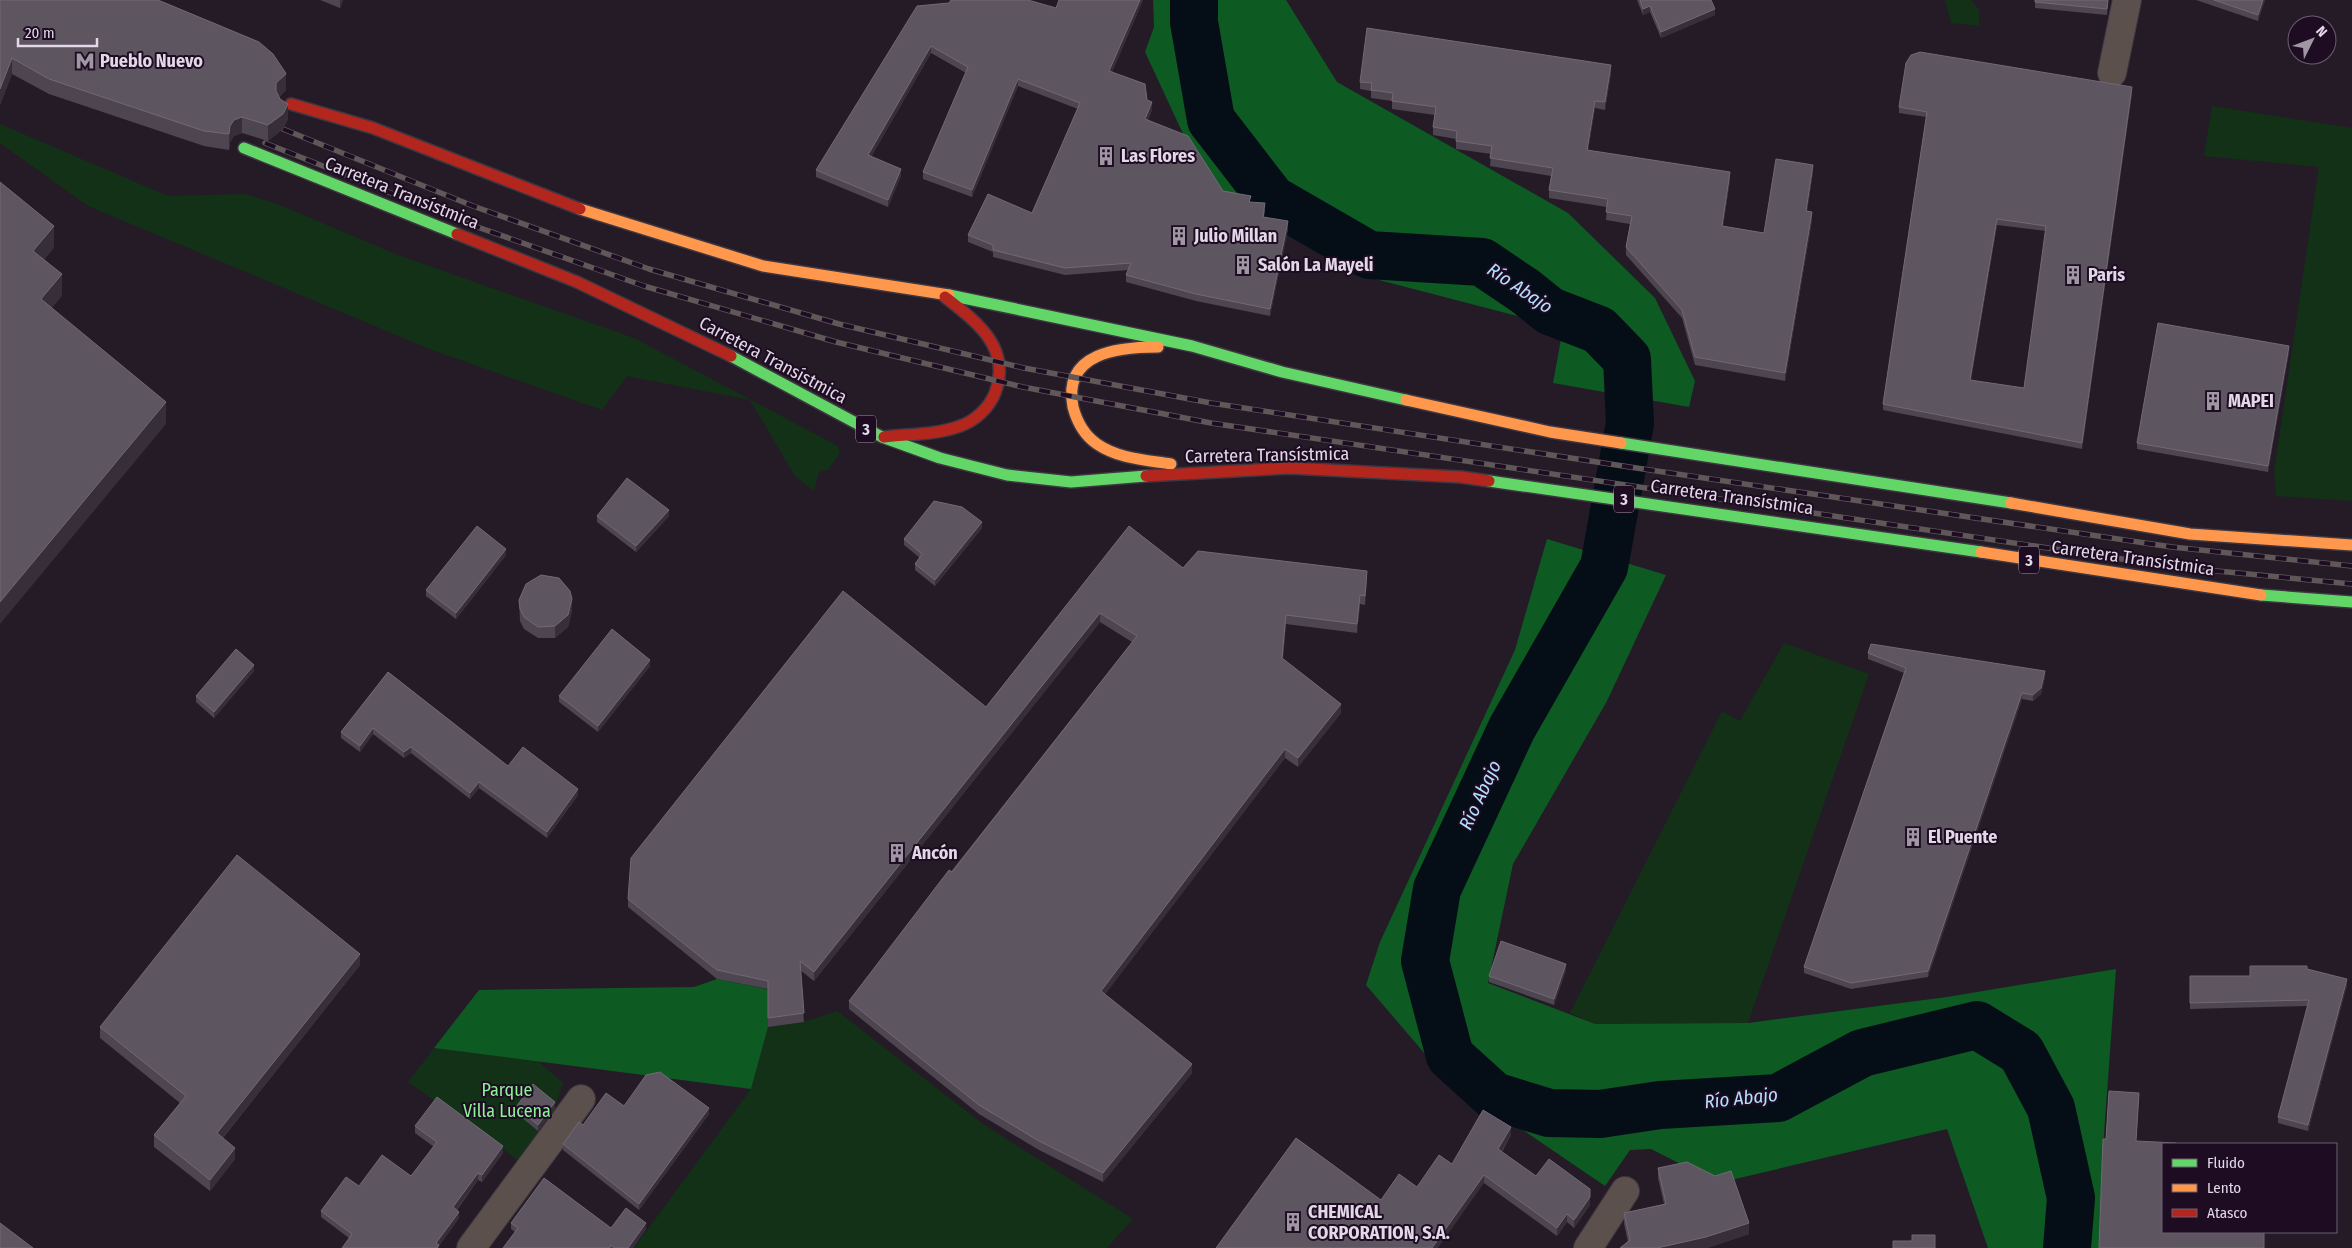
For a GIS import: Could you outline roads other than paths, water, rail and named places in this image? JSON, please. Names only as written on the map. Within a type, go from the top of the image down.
[{"type":"main road","name":"Carretera Transístmica","points":[[291,104],[373,128],[590,213],[763,266],[942,294],[1079,321],[1192,346],[1282,372],[1550,432],[1938,491],[2190,534],[2352,545]]},
{"type":"main road","name":"Carretera Transístmica","points":[[244,148],[577,282],[710,345],[882,437],[920,452],[1008,475],[1071,482],[1209,471],[1290,468],[1461,477],[1707,511],[2271,596],[2352,602]]},
{"type":"main road","points":[[882,437],[958,426],[981,414],[997,392],[1001,362],[996,347],[977,322],[942,294]]},
{"type":"main road","points":[[1192,346],[1144,347],[1118,350],[1089,360],[1074,380],[1071,394],[1072,407],[1083,432],[1108,450],[1123,455],[1209,471]]},
{"type":"street","points":[[2112,73],[2127,0]]},
{"type":"street","points":[[471,1248],[581,1100]]},
{"type":"street","points":[[1588,1248],[1625,1191]]},
{"type":"waterway","name":"Río Abajo","points":[[1194,0],[1194,22],[1211,120],[1272,199],[1369,255],[1482,262],[1525,291],[1550,311],[1599,330],[1627,359],[1630,423],[1604,567],[1512,728],[1437,889],[1425,961],[1450,1056],[1494,1096],[1549,1113],[1600,1114],[1660,1105],[1778,1098],[1862,1053],[1977,1025],[2021,1052],[2051,1108],[2071,1198],[2067,1248]]},
{"type":"railway","points":[[283,129],[473,206],[649,269],[839,324],[1024,368],[1211,403],[1623,466],[2172,547],[2352,566]]},
{"type":"railway","points":[[265,143],[469,224],[644,286],[836,342],[1023,387],[1211,423],[2175,567],[2352,584]]},
{"type":"place","name":"Pueblo Nuevo","points":[[85,61]]},
{"type":"place","name":"Las Flores","points":[[1106,156]]},
{"type":"place","name":"Julio Millan","points":[[1179,236]]},
{"type":"place","name":"Salón La Mayeli","points":[[1243,265]]},
{"type":"place","name":"Paris","points":[[2073,275]]},
{"type":"place","name":"MAPEI","points":[[2213,401]]},
{"type":"place","name":"El Puente","points":[[1913,837]]},
{"type":"place","name":"Ancón","points":[[897,853]]},
{"type":"place","name":"CHEMICAL CORPORATION, S.A.","points":[[1293,1222]]},
{"type":"park label","name":"Parque Villa Lucena","points":[[507,1100]]}]
